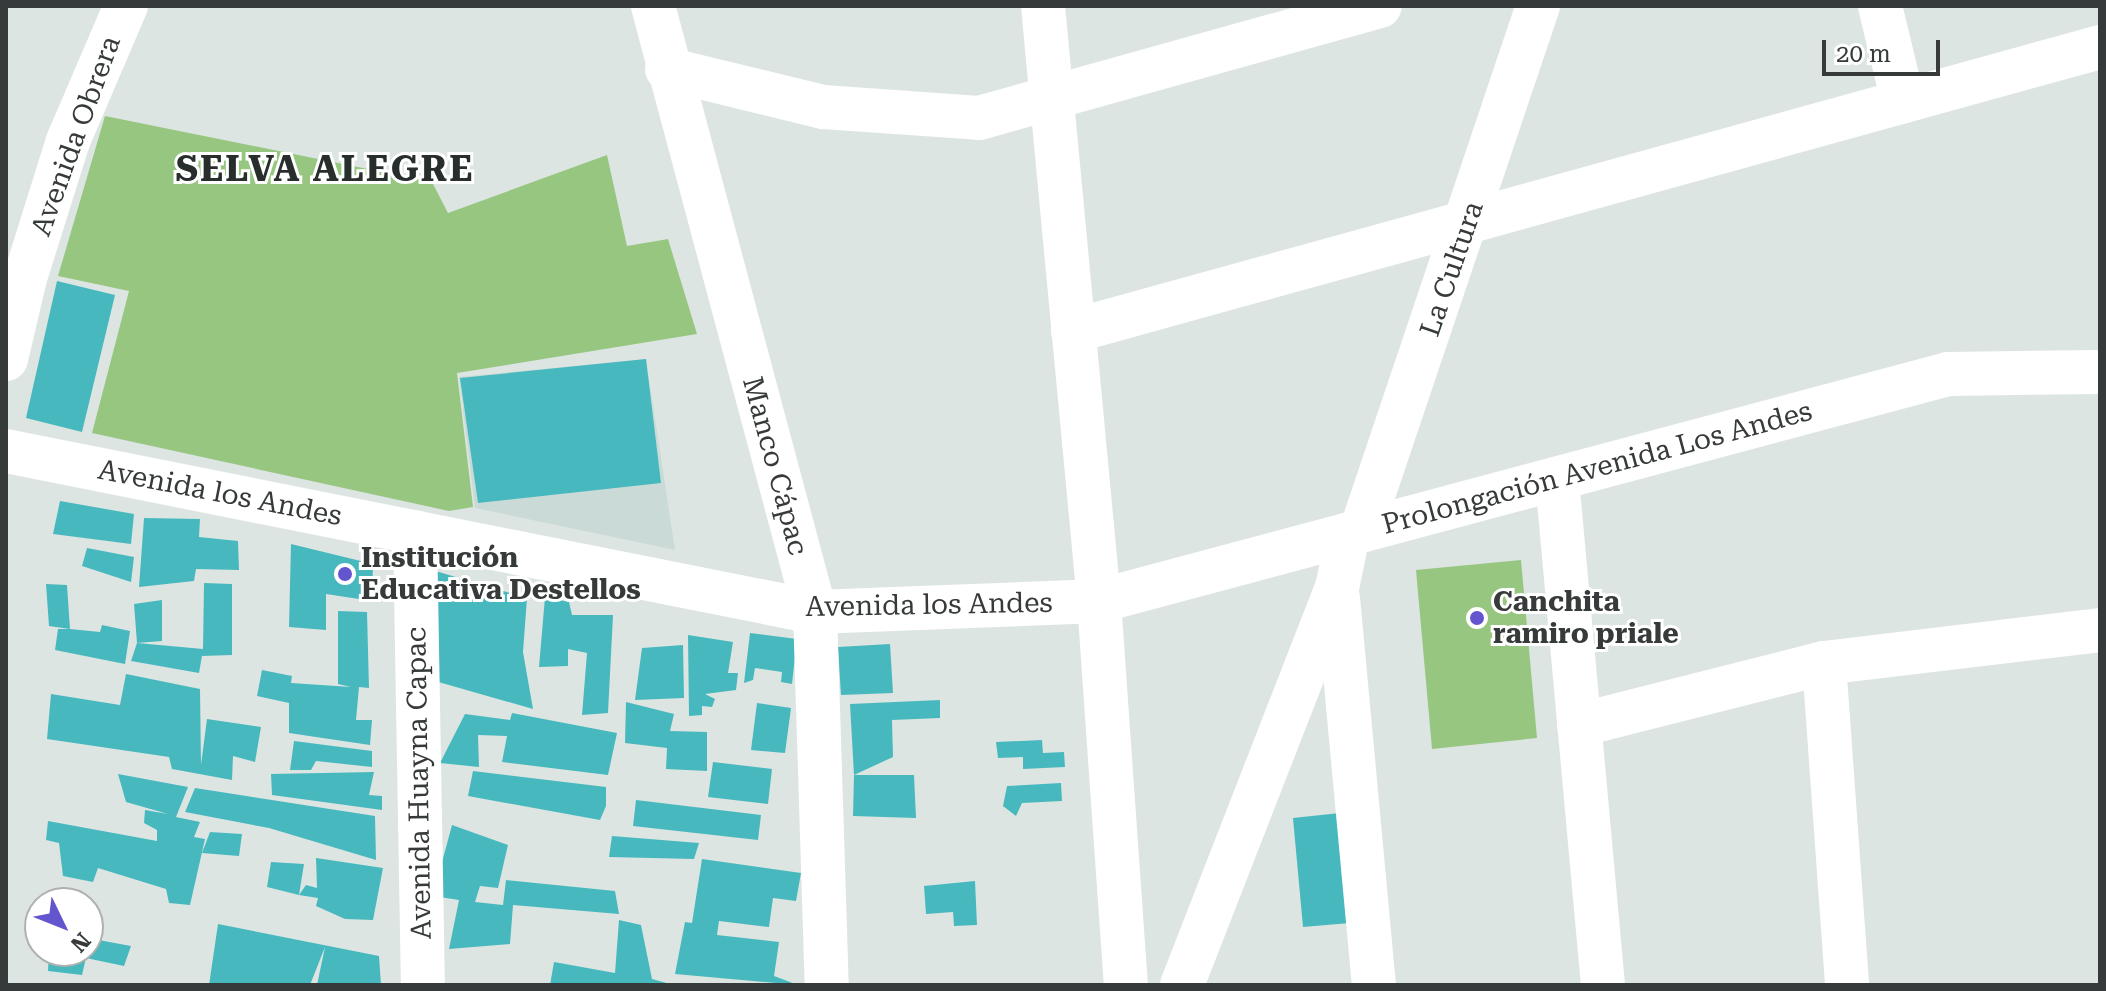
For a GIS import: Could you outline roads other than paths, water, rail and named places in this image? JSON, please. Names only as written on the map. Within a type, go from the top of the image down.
[{"type":"street","name":"Avenida Obrera","points":[[6,359],[25,278],[68,141],[126,6]]},
{"type":"street","name":"Manco Cápac","points":[[653,6],[667,69],[815,612],[827,985]]},
{"type":"street","points":[[1043,6],[1099,601],[1126,985]]},
{"type":"street","points":[[667,69],[823,107],[979,118],[1380,6]]},
{"type":"street","name":"La Cultura","points":[[1337,588],[1469,221],[1538,6]]},
{"type":"street","points":[[1880,6],[1903,101]]},
{"type":"street","points":[[1073,331],[2100,47]]},
{"type":"street","name":"Prolongación Avenida Los Andes","points":[[1099,601],[1948,374],[2100,372]]},
{"type":"street","name":"Avenida los Andes","points":[[6,451],[815,612],[1099,601]]},
{"type":"street","points":[[1557,479],[1603,985]]},
{"type":"street","name":"Avenida Huayna Capac","points":[[415,532],[423,985]]},
{"type":"street","points":[[1182,985],[1337,588]]},
{"type":"street","points":[[1337,588],[1374,985]]},
{"type":"street","points":[[1579,725],[1824,663],[2100,630]]},
{"type":"street","points":[[1824,663],[1847,985]]},
{"type":"place","name":"Institución Educativa Destellos","points":[[345,574]]},
{"type":"place","name":"Canchita ramiro priale","points":[[1477,618]]},
{"type":"district","name":"SELVA ALEGRE","points":[[325,170]]}]
